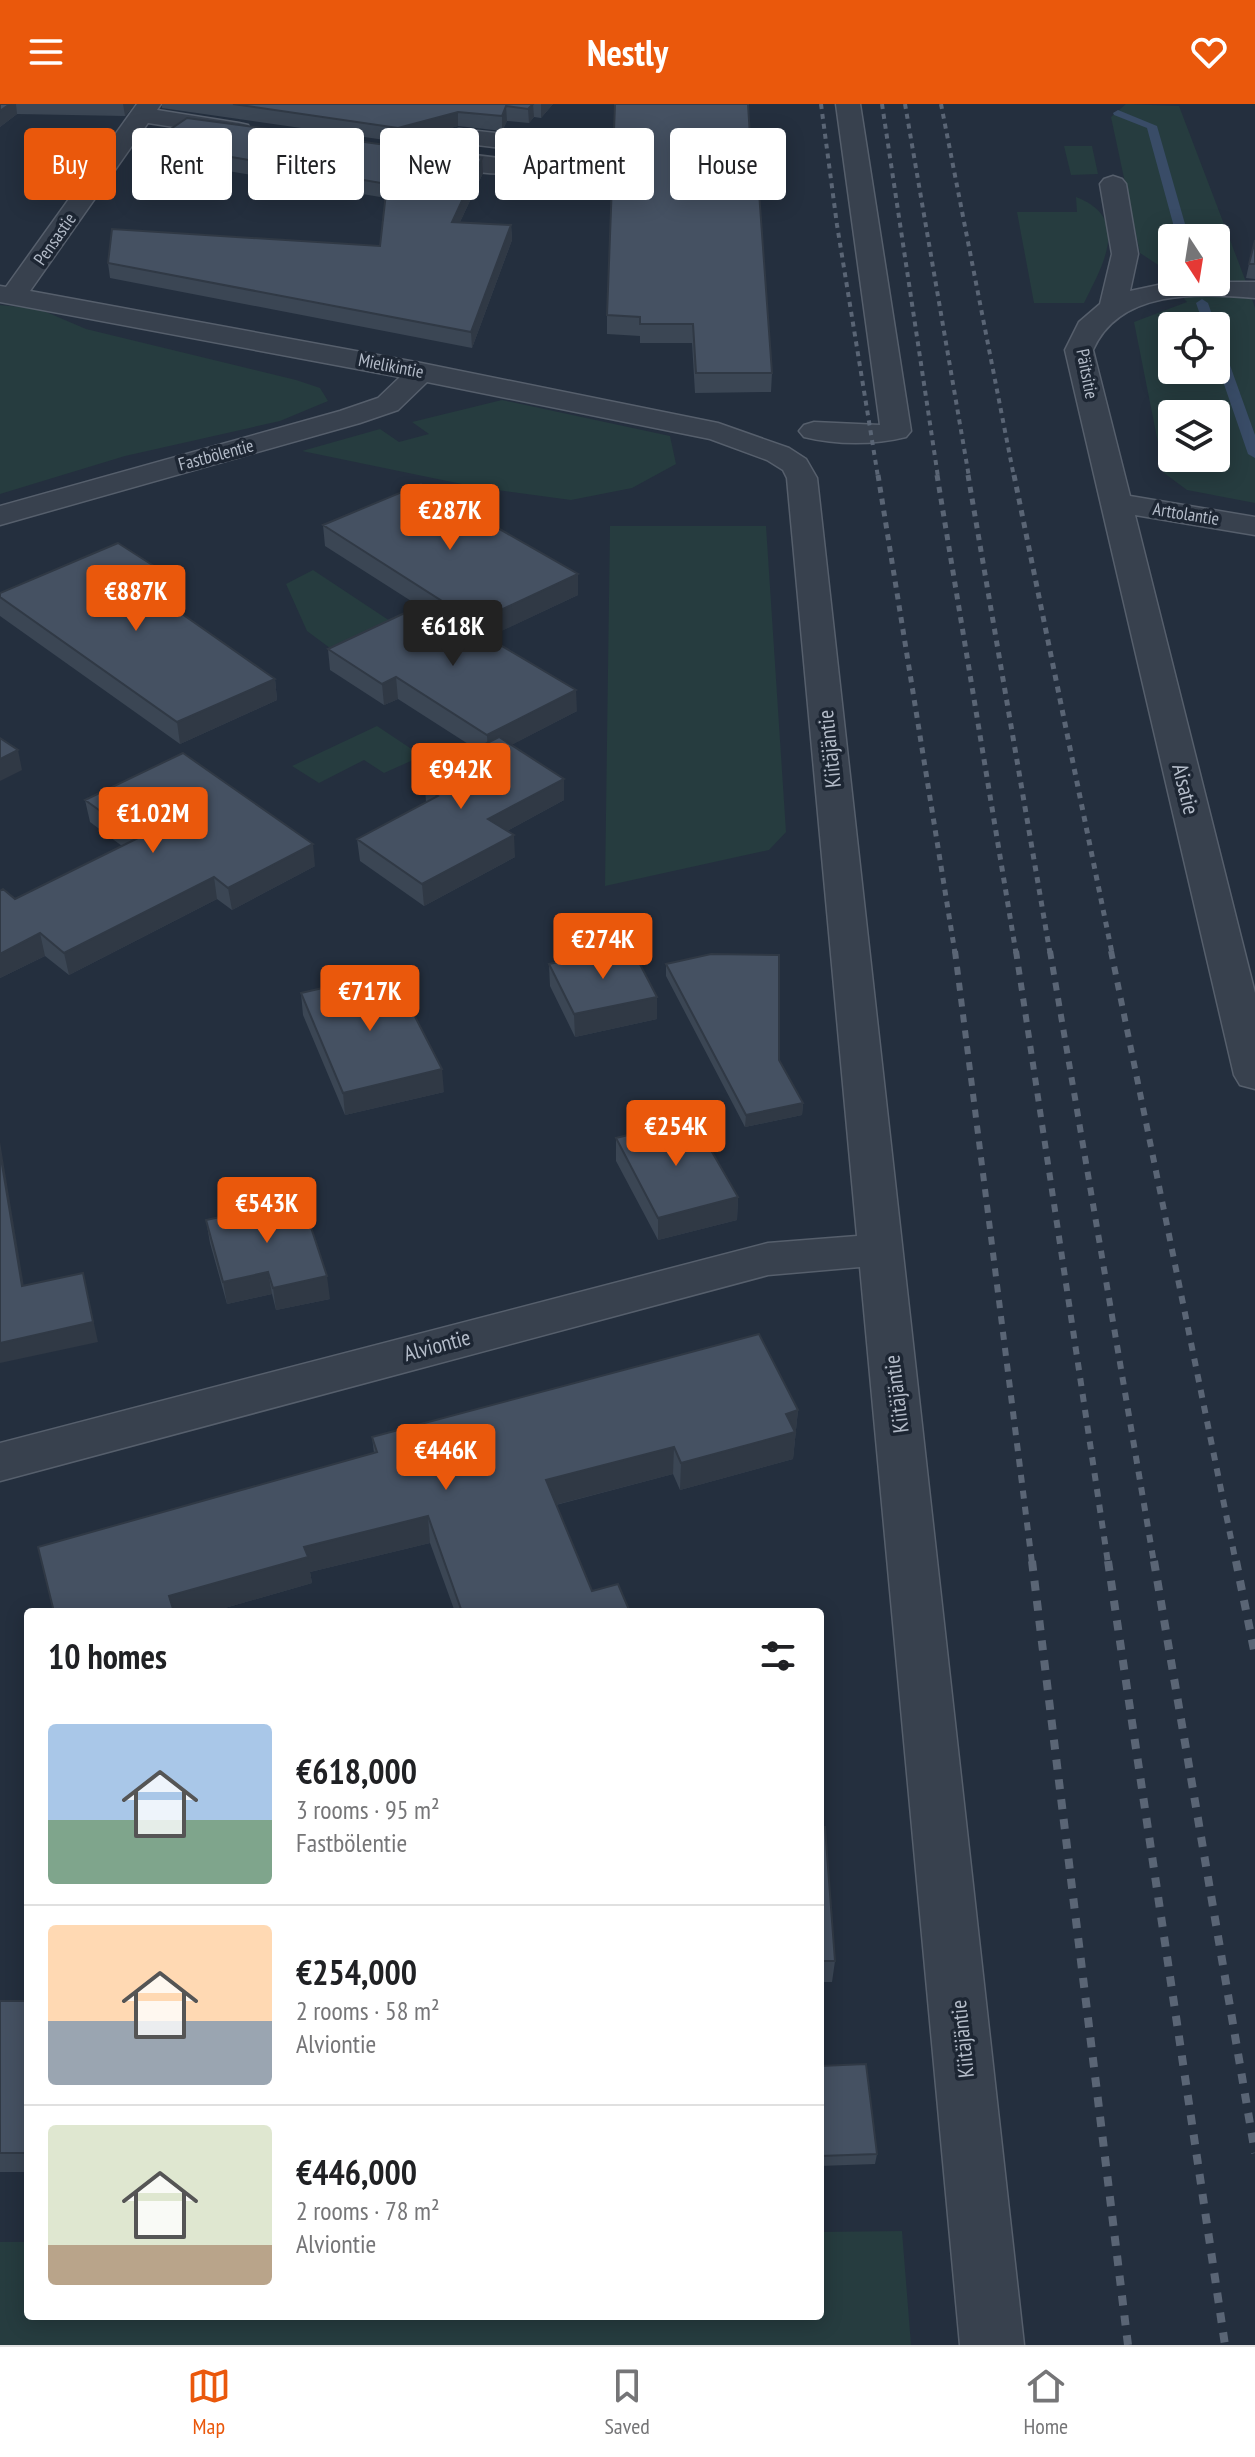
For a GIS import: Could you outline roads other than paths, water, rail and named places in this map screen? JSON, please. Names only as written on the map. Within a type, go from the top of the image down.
[{"type":"street","points":[[796,442],[896,431],[848,104]]},
{"type":"street","points":[[146,109],[248,130]]},
{"type":"street","name":"Pensastie","points":[[7,295],[146,109]]},
{"type":"street","points":[[369,149],[380,151]]},
{"type":"street","points":[[1113,184],[1125,254],[1113,305]]},
{"type":"street","name":"Päitsitie","points":[[1116,503],[1079,350],[1083,333],[1095,318],[1113,305],[1164,291],[1208,288],[1255,290]]},
{"type":"street","name":"Mielikintie","points":[[7,295],[421,372],[718,432],[796,442]]},
{"type":"street","name":"Fastbölentie","points":[[0,516],[350,417],[388,404],[421,372]]},
{"type":"street","name":"Kiitäjäntie","points":[[796,442],[795,465],[802,478],[992,2345]]},
{"type":"street","name":"Arttolantie","points":[[1116,503],[1255,526]]},
{"type":"street","name":"Aisatie","points":[[1116,503],[1255,1075]]},
{"type":"street","name":"Alviontie","points":[[0,1462],[768,1259],[825,1252],[879,1251]]},
{"type":"waterway","points":[[1118,113],[1152,126],[1179,224]]},
{"type":"waterway","points":[[1202,303],[1205,312]]},
{"type":"waterway","points":[[1230,383],[1255,454]]},
{"type":"railway","points":[[821,104],[837,225],[878,477]]},
{"type":"railway","points":[[882,104],[938,477]]},
{"type":"railway","points":[[905,104],[969,477]]},
{"type":"railway","points":[[941,104],[1014,477]]},
{"type":"railway","points":[[878,475],[955,953]]},
{"type":"railway","points":[[937,475],[1016,953]]},
{"type":"railway","points":[[968,475],[1050,953]]},
{"type":"railway","points":[[1014,475],[1112,953]]},
{"type":"railway","points":[[955,951],[1032,1563]]},
{"type":"railway","points":[[1016,951],[1108,1563]]},
{"type":"railway","points":[[1050,951],[1154,1563]]},
{"type":"railway","points":[[1111,951],[1236,1563]]},
{"type":"railway","points":[[1032,1561],[1128,2345]]},
{"type":"railway","points":[[1108,1561],[1225,2345]]},
{"type":"railway","points":[[1154,1561],[1255,2153]]},
{"type":"railway","points":[[1236,1561],[1255,1655]]}]
